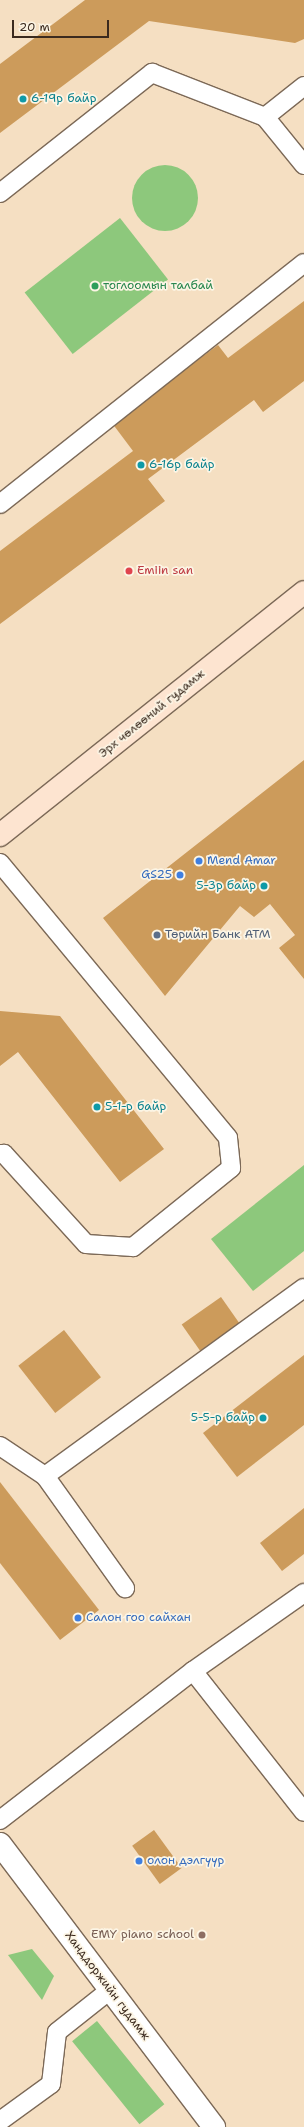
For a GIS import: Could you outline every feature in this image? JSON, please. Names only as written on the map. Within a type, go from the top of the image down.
[{"type":"main road","name":"Эрх чөлөөний гудамж","points":[[0,835],[304,592]]},
{"type":"street","name":"Ханддоржийн гудамж","points":[[0,1844],[214,2127]]},
{"type":"lane","points":[[0,193],[152,73],[265,117],[304,166]]},
{"type":"lane","points":[[265,117],[304,86]]},
{"type":"lane","points":[[0,504],[304,262]]},
{"type":"lane","points":[[0,863],[228,1138],[231,1168],[133,1248],[86,1244],[4,1154],[0,1154]]},
{"type":"lane","points":[[45,1476],[304,1288]]},
{"type":"lane","points":[[0,1446],[45,1476],[125,1588]]},
{"type":"lane","points":[[0,1820],[193,1671],[304,1593]]},
{"type":"lane","points":[[193,1671],[300,1800]]},
{"type":"lane","points":[[0,2121],[51,2084],[57,2032],[110,1990]]},
{"type":"green space","points":[[165,165],[178,168],[188,175],[195,185],[198,198],[195,211],[188,221],[178,228],[165,231],[152,228],[142,221],[135,211],[132,198],[135,185],[142,175],[152,168]]},
{"type":"green space","name":"тоглоомын талбай","points":[[120,218],[168,279],[73,354],[25,292]]},
{"type":"green space","points":[[304,1165],[304,1251],[253,1291],[211,1239]]},
{"type":"green space","points":[[32,1949],[54,1976],[42,2000],[8,1955]]},
{"type":"green space","points":[[97,2021],[164,2104],[139,2124],[72,2041]]},
{"type":"building","name":"6-19р байр","points":[[85,0],[304,0],[304,39],[295,43],[149,21],[0,133],[0,64]]},
{"type":"building","name":"6-16р байр","points":[[304,301],[304,381],[263,412],[254,400],[148,479],[165,501],[0,624],[0,551],[133,451],[112,423],[218,345],[228,358]]},
{"type":"building","points":[[304,760],[304,979],[279,948],[295,935],[270,904],[254,917],[240,906],[165,996],[103,918]]},
{"type":"building","name":"5-1-р байр","points":[[0,1011],[60,1016],[164,1149],[120,1182],[18,1052],[0,1066]]},
{"type":"building","points":[[221,1297],[240,1324],[201,1352],[182,1325]]},
{"type":"building","points":[[64,1330],[101,1377],[55,1413],[18,1366]]},
{"type":"building","name":"5-5-р байр","points":[[304,1355],[304,1425],[237,1477],[203,1433]]},
{"type":"building","points":[[0,1482],[99,1610],[60,1640],[0,1563]]},
{"type":"building","points":[[304,1508],[304,1554],[282,1571],[260,1543]]},
{"type":"building","points":[[154,1830],[182,1868],[160,1884],[132,1846]]},
{"type":"place","name":"6-19р байр","points":[[23,99]]},
{"type":"place","name":"тоглоомын талбай","points":[[95,286]]},
{"type":"place","name":"6-16р байр","points":[[141,465]]},
{"type":"place","name":"Emiin san","points":[[129,571]]},
{"type":"place","name":"Mend Amar","points":[[199,861]]},
{"type":"place","name":"GS25","points":[[180,875]]},
{"type":"place","name":"5-3р байр","points":[[264,886]]},
{"type":"place","name":"Төрийн Банк АТМ","points":[[157,935]]},
{"type":"place","name":"5-1-р байр","points":[[97,1107]]},
{"type":"place","name":"5-5-р байр","points":[[263,1418]]},
{"type":"place","name":"Салон гоо сайхан","points":[[78,1618]]},
{"type":"place","name":"олон дэлгүүр","points":[[139,1861]]},
{"type":"place","name":"EMY piano school","points":[[202,1935]]}]
